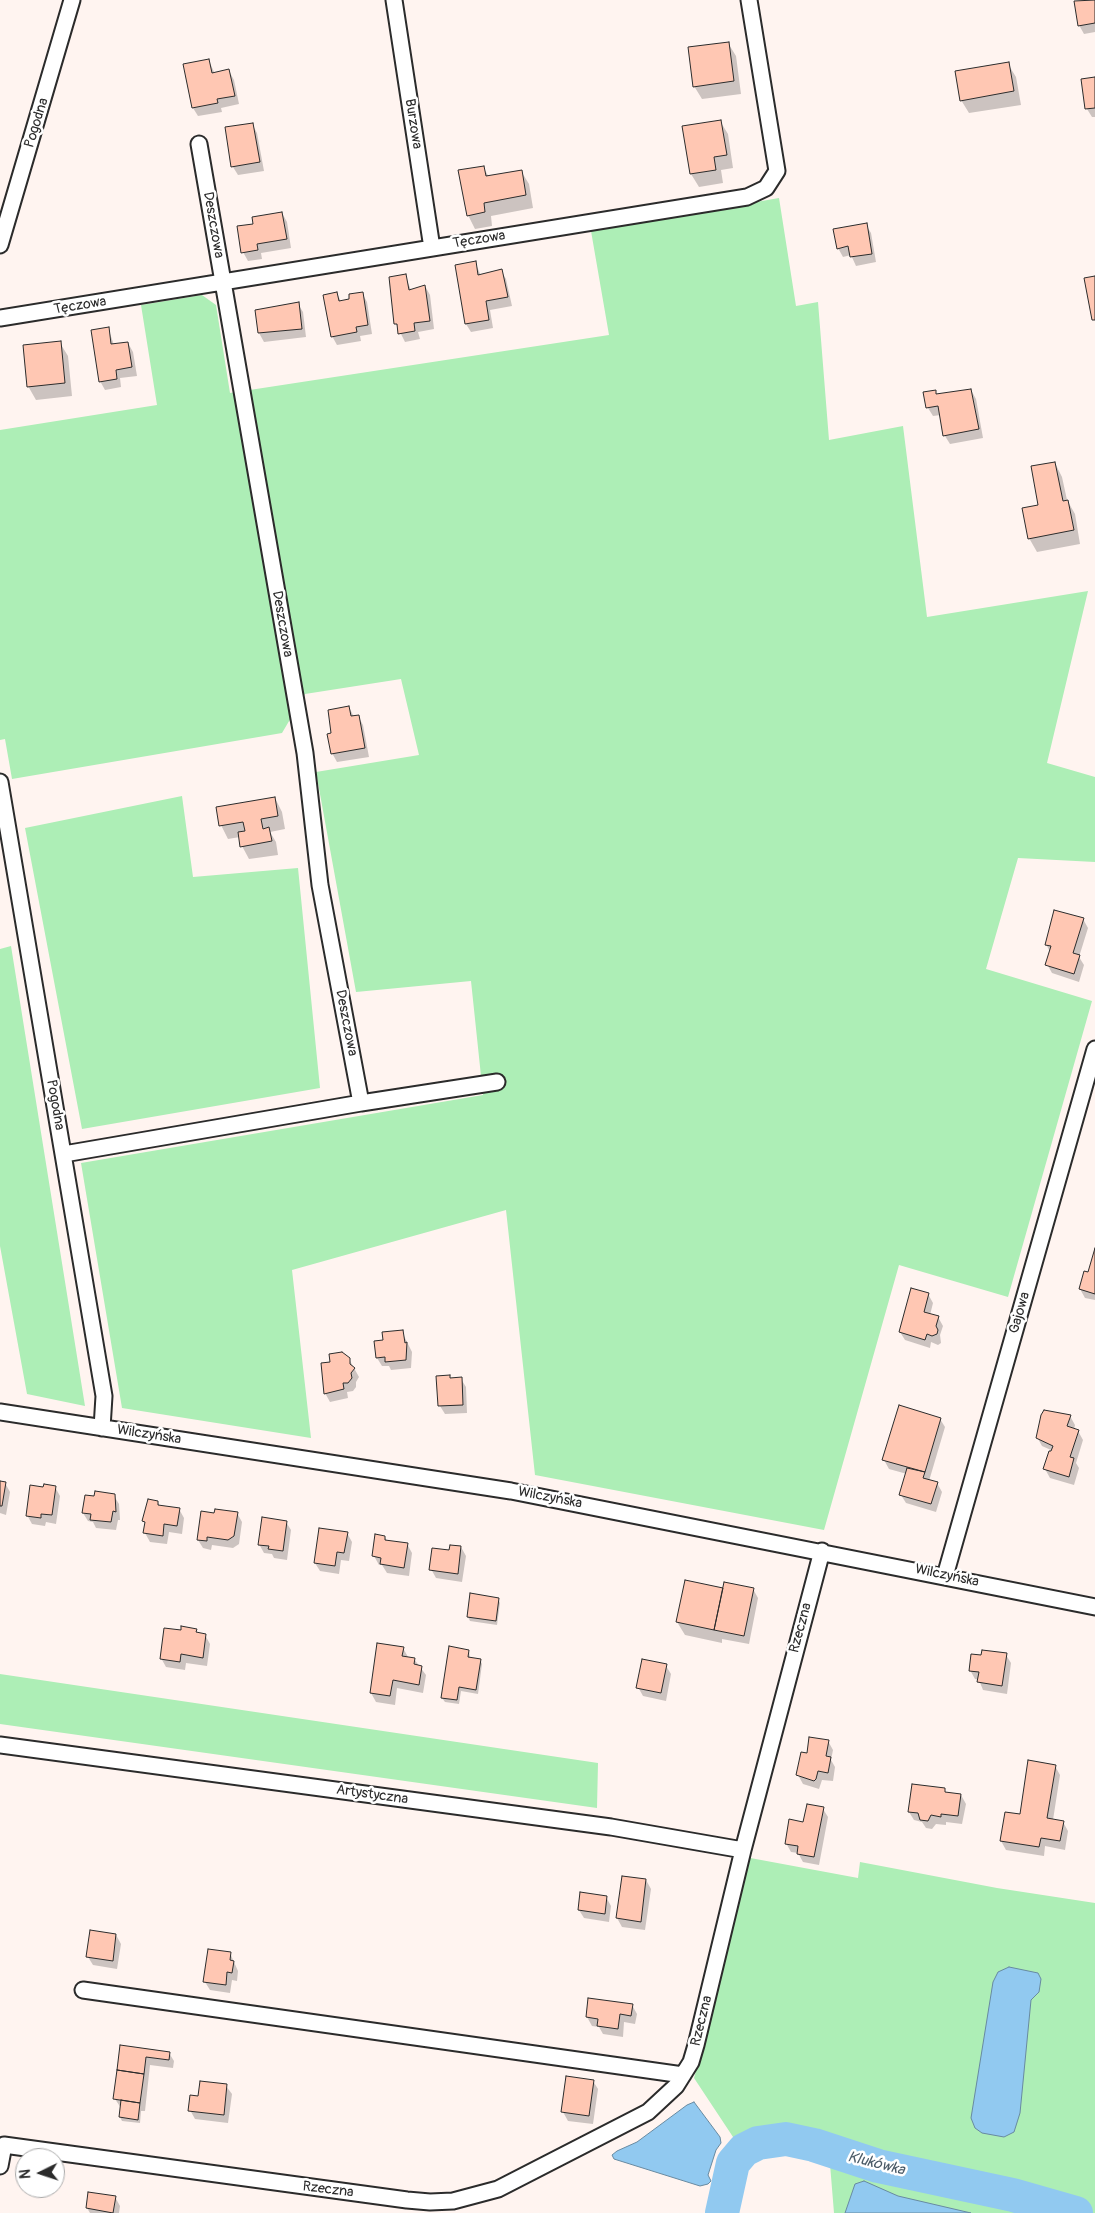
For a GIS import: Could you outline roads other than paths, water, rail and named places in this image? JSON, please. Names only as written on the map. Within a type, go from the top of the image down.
[{"type":"street","name":"Pogodna","points":[[0,245],[72,0]]},
{"type":"street","name":"Burzowa","points":[[394,0],[432,248]]},
{"type":"street","name":"Tęczowa","points":[[0,318],[747,197],[766,188],[777,171],[749,0]]},
{"type":"street","name":"Deszczowa","points":[[199,144],[305,753],[320,885],[361,1103]]},
{"type":"street","name":"Pogodna","points":[[0,782],[104,1396],[102,1428]]},
{"type":"street","name":"Gajowa","points":[[945,1576],[1095,1049]]},
{"type":"street","points":[[64,1154],[361,1103],[497,1082]]},
{"type":"street","name":"Wilczyńska","points":[[0,1412],[511,1490],[1095,1606]]},
{"type":"street","name":"Rzeczna","points":[[0,2166],[4,2145],[294,2186],[430,2202],[478,2196],[498,2189],[648,2112],[676,2086],[696,2045],[742,1850],[822,1551]]},
{"type":"street","name":"Artystyczna","points":[[0,1745],[611,1827],[742,1850]]},
{"type":"street","points":[[83,1990],[683,2075]]},
{"type":"water","points":[[1009,1967],[1038,1973],[1041,1979],[1039,1992],[1031,2000],[1020,2113],[1014,2132],[1004,2137],[982,2133],[975,2128],[971,2118],[993,1982],[998,1972]]},
{"type":"water","points":[[694,2102],[720,2137],[721,2143],[716,2150],[708,2175],[711,2181],[708,2184],[700,2186],[614,2159],[612,2155],[617,2151],[637,2142],[687,2105]]},
{"type":"water","points":[[864,2181],[898,2196],[971,2213],[845,2213],[855,2184]]},
{"type":"waterway","name":"Klukówka","points":[[722,2213],[733,2163],[744,2150],[758,2143],[786,2139],[814,2145],[878,2166],[1013,2195],[1076,2213]]}]
